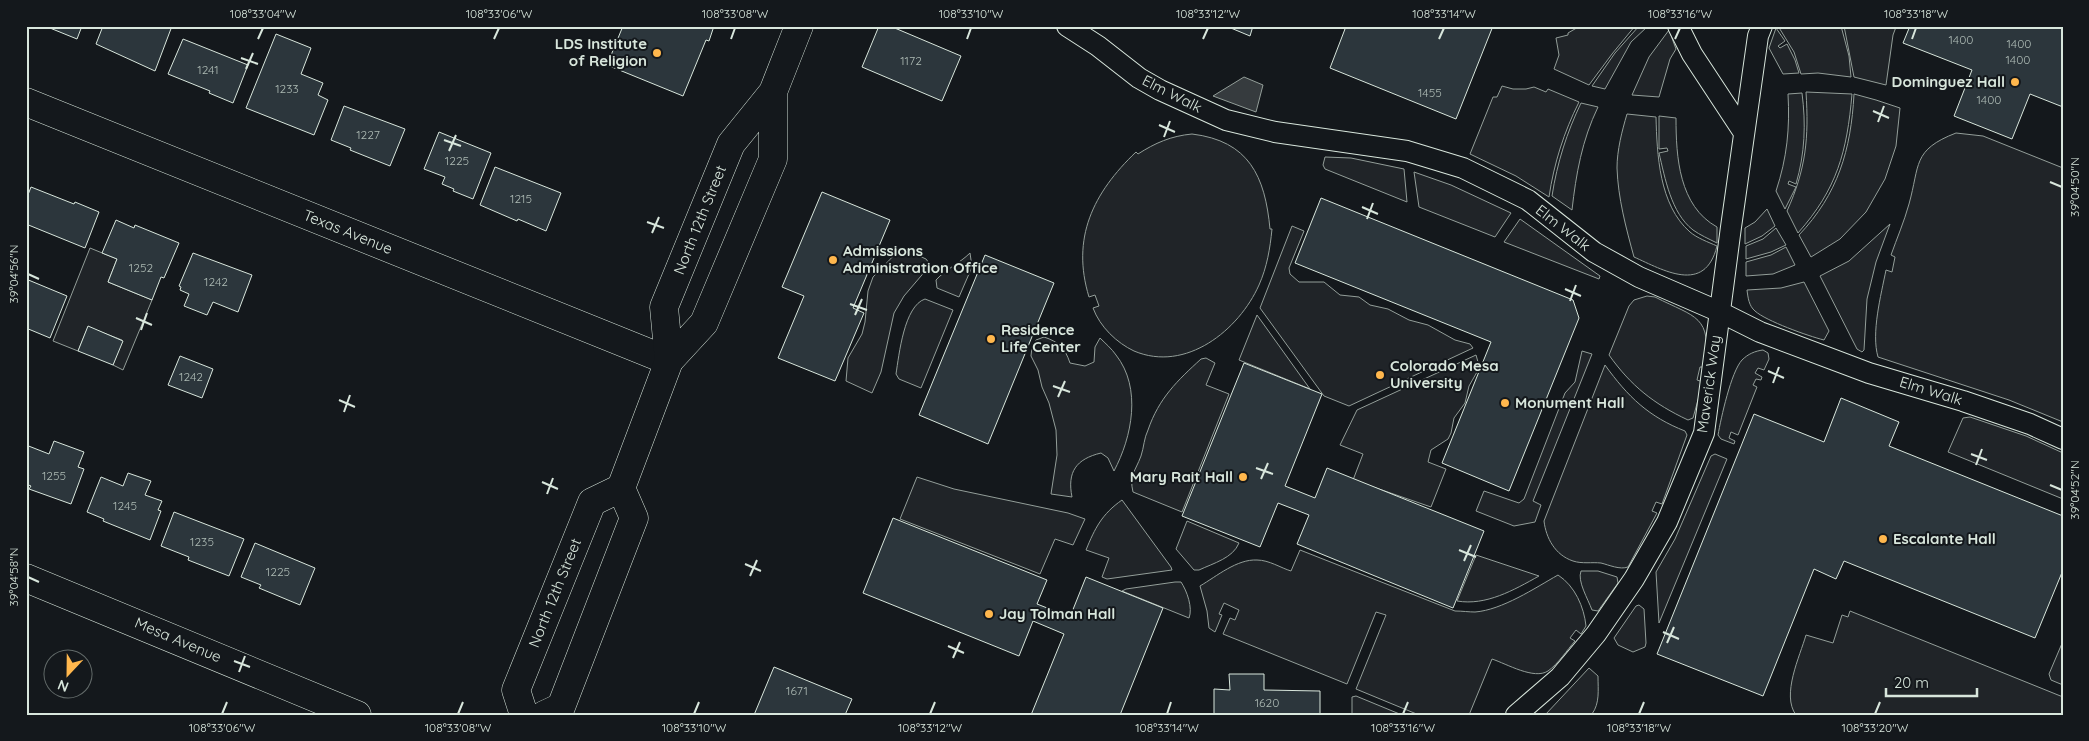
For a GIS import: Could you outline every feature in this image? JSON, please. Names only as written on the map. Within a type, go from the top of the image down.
[{"type":"main road","name":"North 12th Street","points":[[669,361],[664,307],[731,144],[773,92],[800,26]]},
{"type":"main road","name":"North 12th Street","points":[[524,715],[516,690],[592,502],[621,488],[669,361],[704,323],[773,159],[773,92]]},
{"type":"main road","name":"Texas Avenue","points":[[26,102],[669,361]]},
{"type":"main road","points":[[544,715],[561,707],[634,518],[621,488]]},
{"type":"main road","name":"Mesa Avenue","points":[[26,578],[357,715]]},
{"type":"street","name":"Elm Walk","points":[[1067,26],[1098,46],[1139,78],[1160,90],[1226,120],[1275,132],[1407,152],[1463,168],[1528,200],[1594,252],[1639,277],[1720,312],[1760,332],[1845,364],[1964,401],[2030,424],[2063,439]]},
{"type":"street","points":[[1678,26],[1692,54],[1744,133]]},
{"type":"street","name":"Maverick Way","points":[[1516,715],[1560,677],[1596,634],[1634,578],[1667,522],[1704,433],[1744,133],[1758,36],[1762,26]]},
{"type":"shaded area","points":[[1580,26],[1635,26],[1589,85],[1554,69],[1559,55],[1556,38],[1568,35],[1568,33]]},
{"type":"shaded area","points":[[1639,26],[1648,26],[1631,42],[1605,89],[1592,86],[1615,53]]},
{"type":"shaded area","points":[[1778,26],[1841,26],[1849,56],[1851,77],[1818,73],[1801,74],[1794,52]]},
{"type":"shaded area","points":[[1844,26],[1896,27],[1893,35],[1886,85],[1854,77]]},
{"type":"shaded area","points":[[1776,28],[1785,41],[1778,46],[1780,48],[1787,44],[1799,73],[1783,74],[1769,48]]},
{"type":"shaded area","points":[[1669,30],[1676,49],[1670,59],[1659,97],[1632,95],[1649,57]]},
{"type":"shaded area","points":[[1244,77],[1263,85],[1256,112],[1213,96]]},
{"type":"shaded area","points":[[1502,86],[1513,89],[1534,87],[1546,92],[1548,89],[1579,102],[1560,148],[1549,197],[1516,176],[1470,154],[1493,97],[1497,97]]},
{"type":"shaded area","points":[[1806,92],[1852,94],[1847,134],[1838,169],[1822,201],[1798,233],[1787,211],[1798,181],[1805,153],[1807,124]]},
{"type":"shaded area","points":[[1802,93],[1804,116],[1803,150],[1796,184],[1789,181],[1788,184],[1796,187],[1785,209],[1776,191],[1787,143],[1789,119],[1788,94]]},
{"type":"shaded area","points":[[1854,94],[1900,108],[1896,146],[1885,179],[1866,212],[1840,239],[1811,257],[1799,235],[1824,204],[1840,170],[1850,134]]},
{"type":"shaded area","points":[[1581,103],[1598,107],[1592,119],[1580,157],[1572,210],[1552,196],[1563,148]]},
{"type":"shaded area","points":[[1627,114],[1656,117],[1659,163],[1666,194],[1672,208],[1690,232],[1717,246],[1711,261],[1703,270],[1693,274],[1682,275],[1658,268],[1634,257],[1625,224],[1617,168],[1619,147]]},
{"type":"shaded area","points":[[1659,116],[1676,118],[1677,149],[1682,179],[1687,194],[1695,207],[1704,218],[1717,227],[1717,243],[1693,230],[1685,223],[1674,205],[1659,153],[1668,151],[1667,148],[1659,149]]},
{"type":"shaded area","points":[[1956,133],[1983,136],[2063,168],[2063,422],[2009,400],[1878,357],[1876,347],[1877,314],[1886,270],[1892,272],[1895,257],[1891,255],[1907,211],[1920,160],[1932,146]]},
{"type":"shaded area","points":[[1192,134],[1228,144],[1250,164],[1258,177],[1268,210],[1270,229],[1272,229],[1269,251],[1262,278],[1250,302],[1224,331],[1208,343],[1191,352],[1173,356],[1153,356],[1134,351],[1121,344],[1110,334],[1096,315],[1093,308],[1099,306],[1095,295],[1089,297],[1084,276],[1083,255],[1085,236],[1097,200],[1121,168],[1136,152],[1138,154],[1170,138]]},
{"type":"shaded area","points":[[1325,157],[1351,158],[1404,169],[1407,202],[1325,169],[1323,165]]},
{"type":"shaded area","points":[[1414,172],[1451,185],[1511,213],[1495,237],[1419,207]]},
{"type":"shaded area","points":[[1767,209],[1775,226],[1762,236],[1745,244],[1745,228],[1755,222]]},
{"type":"shaded area","points":[[1520,219],[1600,276],[1599,279],[1504,242]]},
{"type":"shaded area","points":[[1890,224],[1876,262],[1867,299],[1864,350],[1862,352],[1857,349],[1820,276],[1849,261]]},
{"type":"shaded area","points":[[1292,226],[1304,231],[1289,268],[1290,274],[1299,282],[1324,282],[1340,295],[1359,297],[1370,305],[1388,309],[1409,320],[1428,325],[1455,340],[1470,344],[1473,348],[1349,406],[1324,396],[1260,308]]},
{"type":"shaded area","points":[[1776,228],[1786,245],[1771,252],[1746,259],[1746,246],[1763,239]]},
{"type":"shaded area","points":[[1786,247],[1795,265],[1773,274],[1746,276],[1746,262],[1771,255]]},
{"type":"shaded area","points":[[90,248],[117,259],[108,282],[152,300],[123,370],[113,365],[122,340],[88,327],[78,351],[53,341]]},
{"type":"shaded area","points":[[901,248],[926,259],[929,263],[927,269],[904,296],[894,313],[881,372],[872,393],[846,381],[848,358],[862,334],[868,291],[873,277]]},
{"type":"shaded area","points":[[970,253],[972,267],[959,297],[937,288],[936,280]]},
{"type":"shaded area","points":[[1804,282],[1829,331],[1824,340],[1777,324],[1760,315],[1751,307],[1749,302],[1747,290],[1781,288]]},
{"type":"shaded area","points":[[1647,296],[1655,297],[1691,315],[1698,320],[1706,337],[1705,367],[1700,367],[1697,380],[1703,382],[1693,418],[1688,420],[1654,401],[1644,393],[1626,376],[1609,355],[1629,306],[1634,300]]},
{"type":"shaded area","points":[[925,299],[953,310],[921,388],[899,379],[896,374],[907,321],[918,303]]},
{"type":"shaded area","points":[[1257,315],[1310,389],[1239,360]]},
{"type":"shaded area","points":[[1044,337],[1061,346],[1070,363],[1085,366],[1094,362],[1095,347],[1100,338],[1116,355],[1124,368],[1132,397],[1132,413],[1126,443],[1114,471],[1108,458],[1101,453],[1085,459],[1075,468],[1072,474],[1072,497],[1051,494],[1057,455],[1056,430],[1038,370],[1031,356],[1032,346],[1036,340]]},
{"type":"shaded area","points":[[1763,350],[1768,353],[1769,359],[1764,370],[1758,368],[1755,373],[1762,377],[1761,380],[1756,379],[1753,385],[1757,387],[1738,435],[1731,432],[1729,438],[1735,441],[1734,444],[1721,439],[1718,435],[1721,418],[1734,374],[1742,360],[1749,354]]},
{"type":"shaded area","points":[[1582,351],[1592,354],[1533,501],[1541,505],[1535,522],[1514,526],[1476,511],[1484,491],[1519,503],[1524,499],[1565,393],[1575,382]]},
{"type":"shaded area","points":[[1476,355],[1478,362],[1477,372],[1469,386],[1465,403],[1454,418],[1451,433],[1448,439],[1431,450],[1428,462],[1446,469],[1431,507],[1353,480],[1363,454],[1340,445],[1357,410]]},
{"type":"shaded area","points":[[1206,358],[1215,363],[1206,385],[1229,394],[1182,512],[1133,492],[1132,477],[1141,456],[1152,419],[1163,399],[1201,359]]},
{"type":"shaded area","points":[[1605,365],[1622,387],[1640,405],[1661,419],[1685,431],[1687,435],[1662,504],[1656,502],[1652,511],[1657,513],[1628,567],[1625,568],[1601,563],[1576,562],[1561,555],[1549,540],[1544,521]]},
{"type":"shaded area","points":[[1970,417],[2026,436],[2063,453],[2063,499],[1948,452],[1963,418]]},
{"type":"shaded area","points":[[1715,454],[1727,459],[1659,623],[1656,572],[1675,539],[1711,456]]},
{"type":"shaded area","points":[[917,477],[954,489],[1068,513],[1085,519],[1073,545],[1055,539],[1040,574],[900,519]]},
{"type":"shaded area","points":[[1122,500],[1172,570],[1107,579],[1102,577],[1109,558],[1086,550],[1100,522]]},
{"type":"shaded area","points":[[1187,521],[1239,543],[1232,553],[1222,560],[1199,570],[1194,570],[1176,549]]},
{"type":"shaded area","points":[[1300,550],[1455,611],[1475,612],[1496,607],[1518,598],[1558,575],[1569,585],[1578,598],[1586,626],[1581,634],[1576,630],[1570,638],[1575,641],[1548,671],[1535,674],[1492,659],[1469,715],[1419,715],[1356,689],[1386,615],[1376,612],[1347,684],[1223,634],[1230,618],[1235,620],[1239,610],[1224,603],[1219,614],[1222,615],[1215,632],[1209,628],[1207,611],[1200,586],[1227,569],[1250,560],[1266,561],[1291,571]]},
{"type":"shaded area","points":[[1476,555],[1539,576],[1500,596],[1479,601],[1457,601]]},
{"type":"shaded area","points":[[1581,571],[1598,571],[1617,577],[1618,583],[1598,611],[1592,610],[1580,580]]},
{"type":"shaded area","points":[[1181,582],[1187,595],[1190,605],[1189,618],[1122,591],[1126,589]]},
{"type":"shaded area","points":[[1639,605],[1644,609],[1646,643],[1645,647],[1633,652],[1618,645],[1614,638],[1636,606]]},
{"type":"shaded area","points":[[1850,611],[2063,697],[2063,715],[1796,715],[1790,697],[1791,686],[1806,635],[1833,643],[1842,615],[1848,617]]},
{"type":"shaded area","points":[[2063,641],[2063,685],[2051,680],[2049,674]]},
{"type":"shaded area","points":[[1589,668],[1598,676],[1597,701],[1592,714],[1545,715]]},
{"type":"shaded area","points":[[1356,696],[1402,715],[1352,715],[1352,697]]},
{"type":"building","points":[[45,26],[82,26],[77,39]]},
{"type":"building","points":[[103,26],[172,26],[155,71],[96,44]]},
{"type":"building","name":"LDS Institute of Religion","points":[[623,26],[714,26],[709,41],[706,40],[683,96],[607,65]]},
{"type":"building","points":[[879,26],[890,26],[961,56],[942,101],[862,67]]},
{"type":"building","points":[[1226,26],[1253,26],[1250,36]]},
{"type":"building","points":[[1339,26],[1493,26],[1456,119],[1330,68],[1345,29]]},
{"type":"building","name":"Dominguez Hall","points":[[1910,26],[2063,26],[2063,107],[2030,94],[2012,139],[1954,116],[1972,70],[1903,43]]},
{"type":"building","points":[[276,34],[311,48],[301,74],[323,83],[318,95],[328,100],[314,135],[246,108]]},
{"type":"building","points":[[183,39],[248,65],[233,103],[209,93],[210,91],[168,74]]},
{"type":"building","points":[[344,106],[405,129],[390,166],[331,140]]},
{"type":"building","points":[[439,132],[491,153],[473,199],[453,191],[454,189],[442,184],[445,177],[424,169]]},
{"type":"building","points":[[495,167],[561,193],[546,231],[480,205]]},
{"type":"building","points":[[31,187],[99,212],[85,248],[26,224],[26,200]]},
{"type":"building","name":"Admissions Administration Office","points":[[822,192],[890,220],[853,308],[864,313],[835,381],[778,358],[804,296],[782,287]]},
{"type":"building","name":"Monument Hall","points":[[1321,198],[1573,300],[1579,318],[1509,491],[1442,463],[1491,342],[1295,263]]},
{"type":"building","points":[[116,220],[134,228],[135,225],[179,243],[164,278],[161,277],[152,300],[108,282],[117,259],[102,253]]},
{"type":"building","points":[[193,253],[252,275],[238,312],[213,302],[207,315],[184,306],[189,294],[180,290],[181,287],[179,286]]},
{"type":"building","name":"Residence Life Center","points":[[985,255],[1054,283],[988,444],[919,415]]},
{"type":"building","points":[[26,279],[67,296],[50,338],[26,328]]},
{"type":"building","points":[[88,326],[123,341],[113,365],[78,351]]},
{"type":"building","points":[[180,356],[213,369],[202,398],[168,385]]},
{"type":"building","name":"Mary Rait Hall","points":[[1244,363],[1322,394],[1285,486],[1315,498],[1327,468],[1484,531],[1453,608],[1297,544],[1309,515],[1278,503],[1260,547],[1182,516]]},
{"type":"building","name":"Escalante Hall","points":[[1841,398],[1899,422],[1889,446],[2063,516],[2063,570],[2035,638],[1844,561],[1836,579],[1814,569],[1763,696],[1657,654],[1754,414],[1824,442]]},
{"type":"building","points":[[54,441],[84,452],[78,467],[84,469],[71,504],[29,489],[31,486],[26,484],[26,445],[49,454]]},
{"type":"building","points":[[128,473],[151,481],[145,495],[162,501],[158,510],[161,511],[150,540],[103,521],[104,519],[87,512],[101,477],[123,486]]},
{"type":"building","points":[[174,512],[244,539],[229,576],[188,560],[189,557],[161,546]]},
{"type":"building","name":"Jay Tolman Hall","points":[[893,518],[1047,580],[1037,604],[1070,617],[1086,577],[1163,608],[1120,715],[1031,715],[1064,634],[1033,621],[1019,656],[863,593]]},
{"type":"building","points":[[255,543],[315,568],[300,605],[259,588],[261,585],[241,577]]},
{"type":"building","points":[[774,667],[852,699],[845,715],[754,715]]},
{"type":"building","points":[[1229,674],[1264,674],[1264,690],[1320,691],[1320,715],[1214,715],[1214,689],[1230,690]]},
{"type":"place","name":"LDS Institute of Religion","points":[[657,53]]},
{"type":"place","name":"Dominguez Hall","points":[[2015,82]]},
{"type":"place","name":"Admissions Administration Office","points":[[833,260]]},
{"type":"place","name":"Residence Life Center","points":[[991,339]]},
{"type":"place","name":"Colorado Mesa University","points":[[1380,375]]},
{"type":"place","name":"Monument Hall","points":[[1505,403]]},
{"type":"place","name":"Mary Rait Hall","points":[[1243,477]]},
{"type":"place","name":"Escalante Hall","points":[[1883,539]]},
{"type":"place","name":"Jay Tolman Hall","points":[[989,614]]}]
